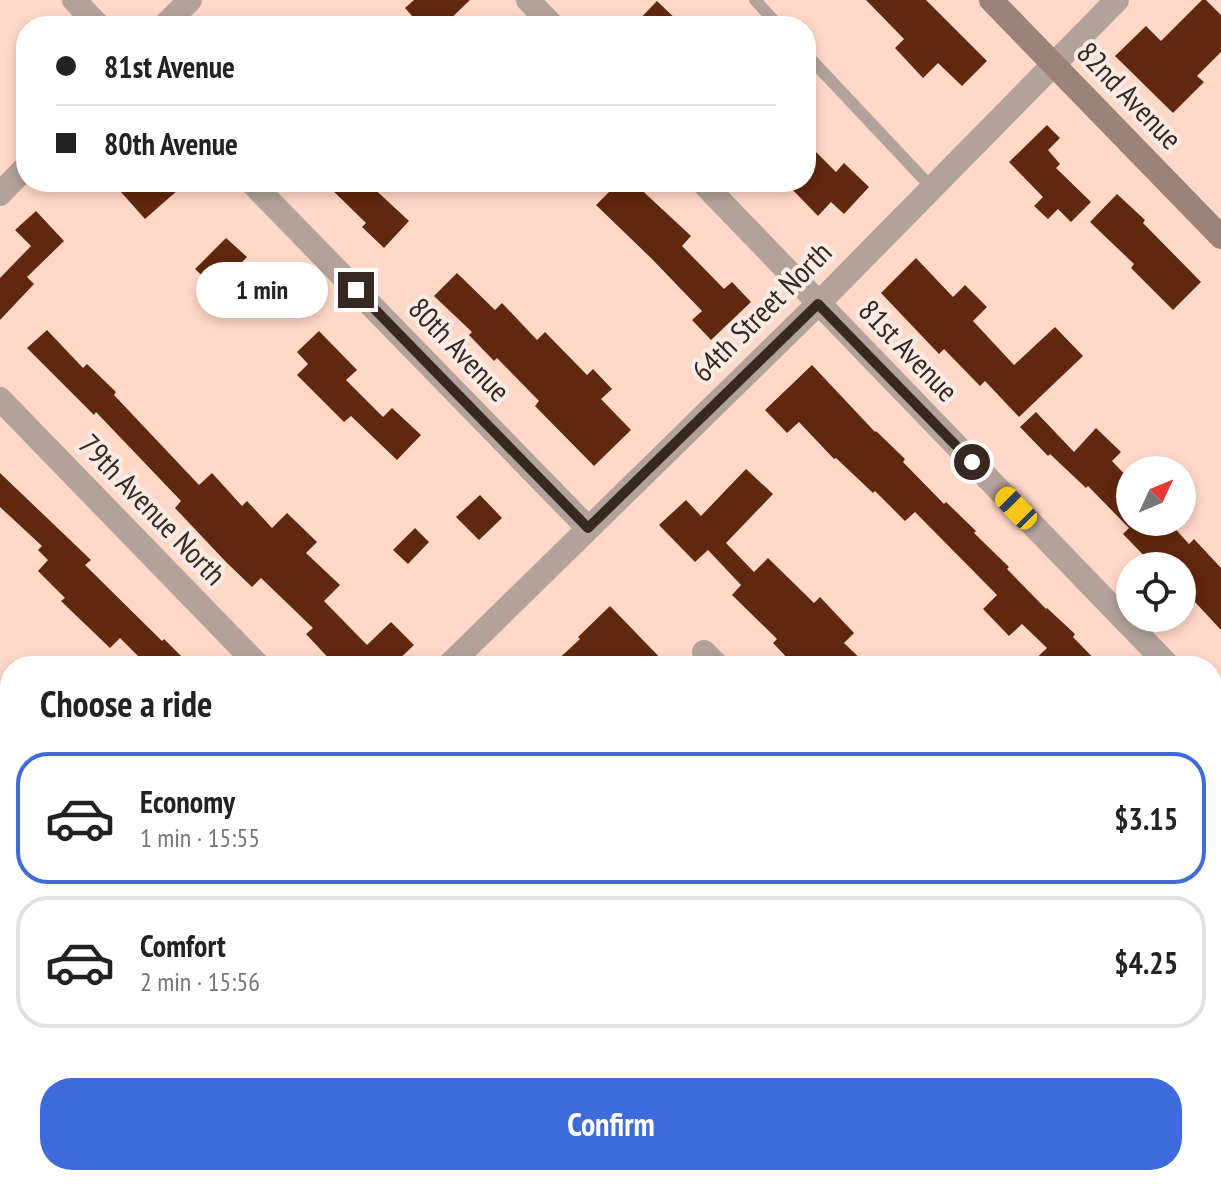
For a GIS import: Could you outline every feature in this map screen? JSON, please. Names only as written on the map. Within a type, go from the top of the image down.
[{"type":"street","points":[[74,0],[89,16]]},
{"type":"street","points":[[174,16],[190,0]]},
{"type":"street","points":[[528,0],[543,16]]},
{"type":"street","name":"82nd Avenue","points":[[991,0],[1221,237]]},
{"type":"street","name":"64th Street North","points":[[458,656],[818,304],[1117,0]]},
{"type":"street","points":[[0,194],[16,177]]},
{"type":"street","name":"80th Avenue","points":[[261,192],[588,528]]},
{"type":"street","name":"81st Avenue","points":[[712,192],[1159,656]]},
{"type":"street","name":"79th Avenue North","points":[[0,399],[249,656]]},
{"type":"lane","points":[[755,0],[770,16]]},
{"type":"lane","points":[[816,65],[932,188]]},
{"type":"building","points":[[414,0],[470,0],[453,16],[412,16],[405,8]]},
{"type":"building","points":[[866,0],[926,0],[987,61],[962,86],[938,63],[923,78],[895,48],[904,39]]},
{"type":"building","points":[[1202,0],[1206,0],[1221,15],[1221,52],[1197,76],[1204,82],[1173,113],[1115,56],[1146,26],[1161,41]]},
{"type":"building","points":[[657,1],[673,16],[643,16]]},
{"type":"building","points":[[1047,125],[1060,138],[1048,150],[1060,164],[1056,168],[1091,202],[1071,222],[1058,209],[1048,219],[1034,206],[1043,197],[1009,162]]},
{"type":"building","points":[[816,152],[836,172],[844,163],[869,187],[844,214],[831,202],[818,216],[795,192],[816,192]]},
{"type":"building","points":[[121,192],[176,192],[145,219]]},
{"type":"building","points":[[334,192],[378,192],[409,221],[384,248],[362,227],[366,223]]},
{"type":"building","points":[[609,192],[644,192],[691,236],[682,246],[724,289],[732,282],[751,302],[711,340],[692,320],[702,311],[596,205]]},
{"type":"building","points":[[1117,194],[1201,282],[1173,310],[1131,268],[1134,264],[1090,222]]},
{"type":"building","points":[[36,211],[64,241],[27,277],[34,284],[0,320],[0,278],[31,246],[15,230]]},
{"type":"building","points":[[226,238],[247,257],[242,262],[261,280],[235,307],[195,269]]},
{"type":"building","points":[[916,258],[953,297],[965,285],[987,307],[973,321],[1014,365],[1055,327],[1083,356],[1019,417],[985,381],[980,386],[944,349],[939,354],[881,293]]},
{"type":"building","points":[[457,273],[495,310],[502,303],[537,340],[545,332],[587,375],[593,369],[612,389],[601,399],[631,430],[594,466],[535,406],[539,401],[497,358],[494,361],[469,335],[472,332],[434,296]]},
{"type":"building","points":[[47,330],[83,368],[87,364],[116,392],[114,395],[199,485],[212,473],[242,506],[247,501],[272,528],[287,513],[317,542],[306,553],[340,585],[324,601],[367,645],[391,622],[414,645],[402,656],[327,656],[306,634],[313,628],[261,578],[252,587],[226,562],[175,508],[181,501],[96,412],[94,415],[27,348]]},
{"type":"building","points":[[319,331],[357,370],[346,380],[383,417],[392,408],[421,435],[397,460],[351,416],[344,422],[297,375],[308,364],[297,352]]},
{"type":"building","points":[[812,365],[905,459],[903,462],[944,504],[946,502],[976,531],[974,533],[1046,609],[1075,634],[1073,637],[1091,656],[1039,656],[1047,648],[1022,624],[1009,636],[983,609],[997,595],[915,512],[905,521],[875,491],[873,493],[834,459],[799,422],[787,433],[765,410]]},
{"type":"building","points":[[1036,412],[1074,452],[1096,428],[1121,452],[1112,461],[1116,465],[1116,515],[1088,486],[1086,488],[1050,454],[1048,456],[1020,427]]},
{"type":"building","points":[[746,469],[773,494],[726,543],[754,572],[768,558],[814,603],[820,597],[854,633],[844,643],[858,656],[785,656],[773,643],[777,639],[732,595],[741,585],[708,550],[695,562],[659,525],[686,500],[701,516]]},
{"type":"building","points":[[0,473],[91,560],[85,565],[181,656],[138,656],[120,638],[110,648],[61,601],[65,598],[38,571],[48,560],[38,550],[42,546],[0,507]]},
{"type":"building","points":[[480,495],[502,518],[479,540],[456,517]]},
{"type":"building","points":[[415,528],[429,542],[408,564],[393,550]]},
{"type":"building","points":[[1125,536],[1182,536],[1189,544],[1194,539],[1221,568],[1221,630],[1196,603],[1196,552],[1140,552]]},
{"type":"building","points":[[610,606],[658,656],[562,656],[580,639],[578,637]]},
{"type":"route","points":[[356,290],[588,528],[818,304],[972,462]]}]
